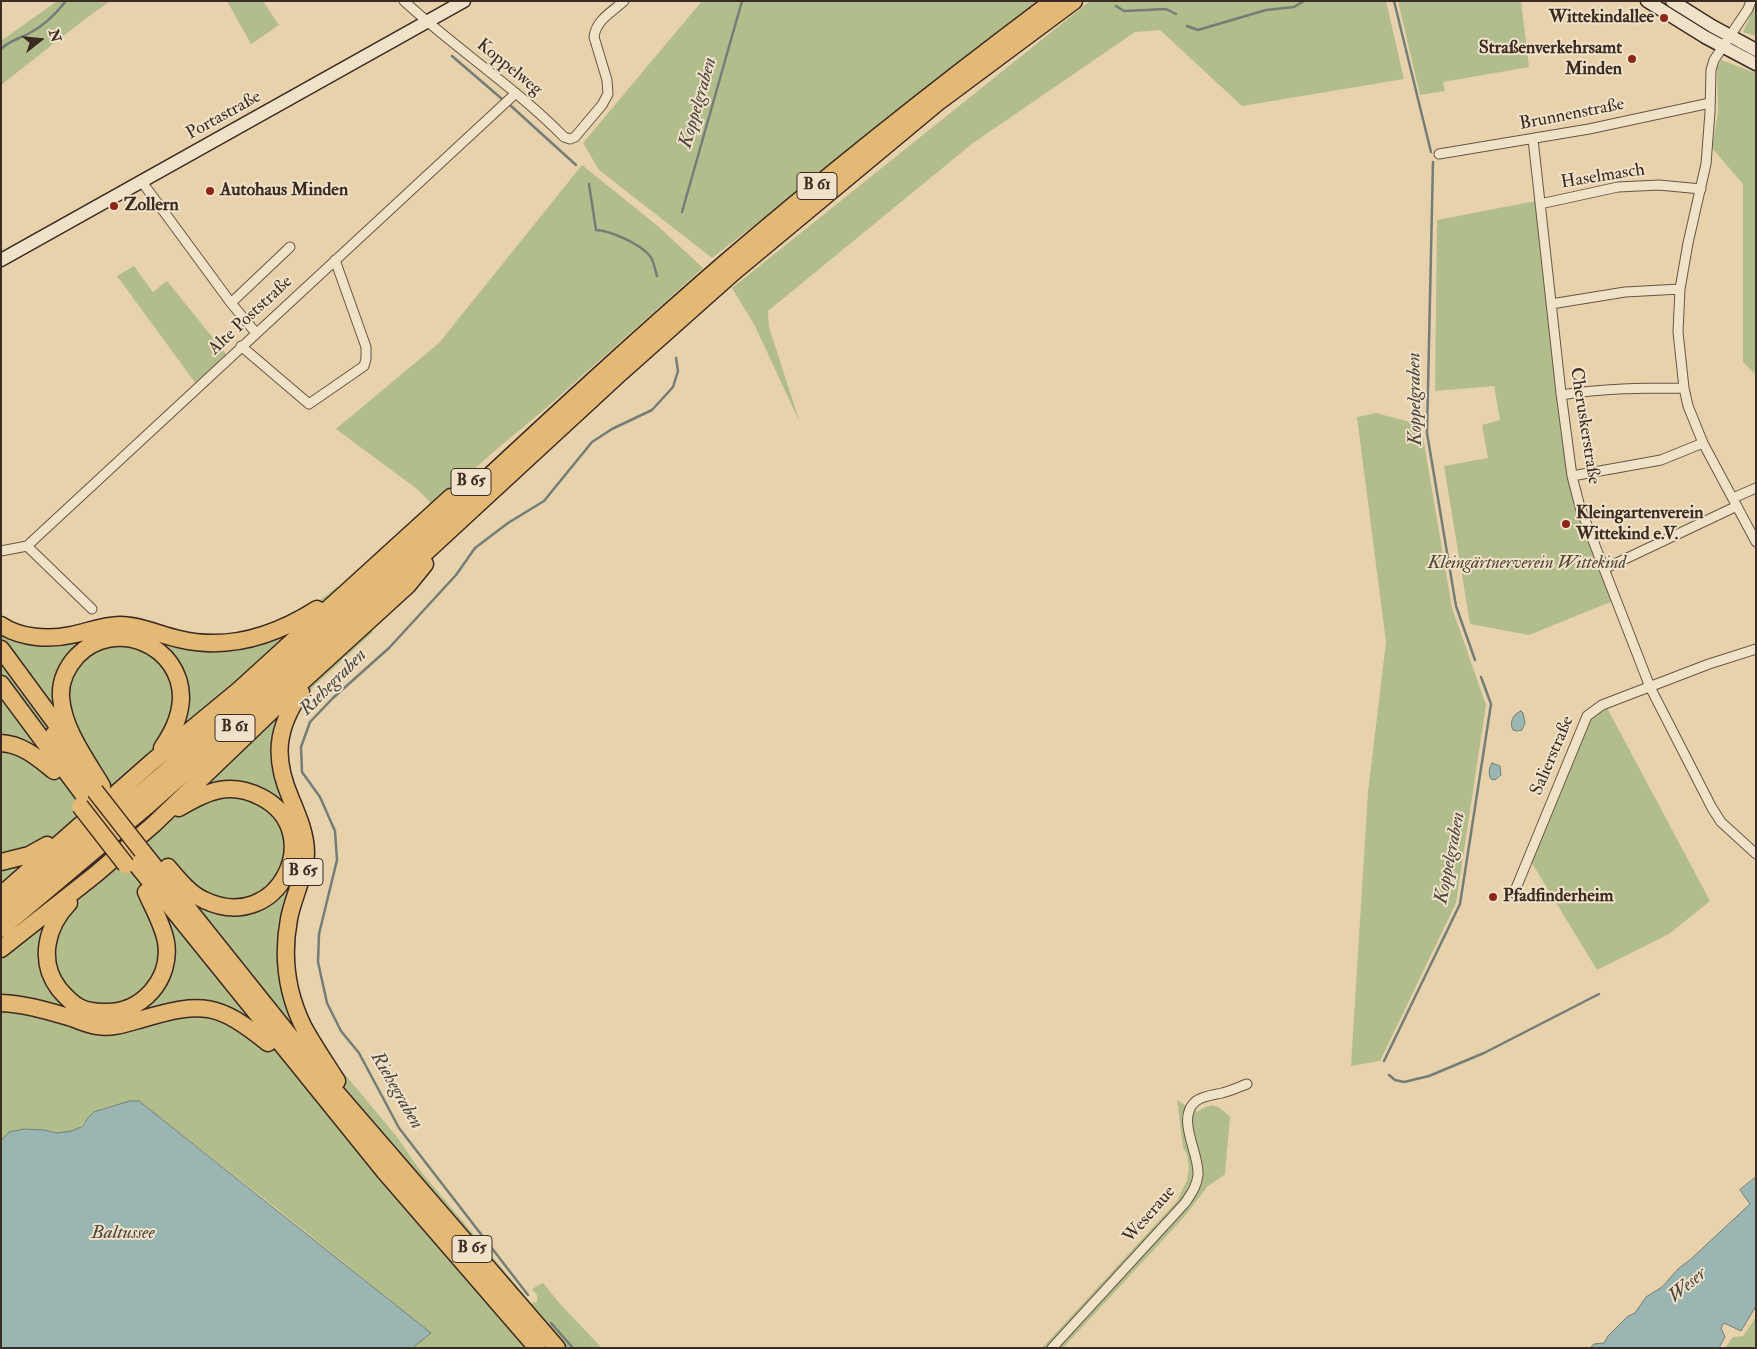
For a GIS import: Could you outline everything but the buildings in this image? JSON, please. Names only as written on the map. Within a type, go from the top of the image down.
[{"type":"highway","name":"B 61","points":[[1,912],[136,799],[636,342],[757,237],[923,100],[1053,1]]},
{"type":"highway","name":"B 61","points":[[1,929],[146,807],[255,710],[618,375],[776,236],[937,104],[1074,1]]},
{"type":"highway","name":"B 65","points":[[1,862],[29,855],[71,832],[239,690],[460,489],[522,446]]},
{"type":"highway","name":"B 65","points":[[462,519],[408,585],[323,663],[290,708],[283,725],[279,745],[281,773],[303,831],[306,853],[289,917],[285,960],[288,982],[304,1027],[338,1083],[413,1174],[430,1200],[508,1301],[530,1327],[557,1348]]},
{"type":"highway","points":[[1,625],[8,630],[37,638],[68,636],[108,626],[121,625],[205,644],[244,641],[268,635],[290,625],[349,589]]},
{"type":"highway","points":[[91,796],[76,742],[67,723],[61,697],[61,687],[67,669],[83,650],[94,643],[114,638],[131,638],[146,643],[160,652],[173,667],[179,681],[181,699],[178,715],[174,727],[153,761]]},
{"type":"highway","points":[[1,648],[91,796]]},
{"type":"highway","points":[[1,663],[91,796]]},
{"type":"highway","points":[[1,949],[96,874],[154,824],[323,663]]},
{"type":"highway","points":[[1,684],[91,796],[384,1171]]},
{"type":"highway","points":[[1,699],[54,771]]},
{"type":"highway","points":[[1,743],[26,750],[91,796]]},
{"type":"highway","points":[[137,855],[203,900],[220,906],[237,908],[265,899],[284,880],[290,865],[293,852],[292,839],[290,829],[282,815],[270,801],[238,788],[222,789],[205,794],[154,824]]},
{"type":"highway","points":[[1,895],[71,832]]},
{"type":"highway","name":"B 65","points":[[137,855],[146,892],[268,1043],[349,1138],[384,1171],[508,1301]]},
{"type":"highway","points":[[137,855],[338,1083]]},
{"type":"highway","points":[[137,855],[317,1070],[430,1200]]},
{"type":"highway","points":[[96,874],[61,912],[48,939],[46,951],[48,967],[55,983],[66,997],[79,1008],[102,1012],[126,1009],[148,996],[161,978],[166,958],[166,942],[146,892]]},
{"type":"highway","points":[[1,1003],[15,1003],[43,1009],[98,1026],[108,1027],[118,1026],[167,1011],[199,1007],[227,1014],[243,1023],[268,1043]]},
{"type":"highway","name":"B 65","points":[[530,1327],[538,1348]]},
{"type":"main road","name":"Portastraße","points":[[1,260],[464,1]]},
{"type":"main road","points":[[1647,1],[1726,41],[1756,50]]},
{"type":"main road","points":[[1672,1],[1756,64]]},
{"type":"street","name":"Koppelweg","points":[[404,1],[427,22],[516,93],[564,137],[570,139],[575,137],[605,100],[608,87],[594,37],[595,29],[598,23],[624,1]]},
{"type":"street","points":[[1740,1],[1749,5],[1714,60],[1711,70],[1708,149],[1680,289],[1678,332],[1684,388],[1688,406],[1703,443],[1756,542]]},
{"type":"street","name":"Alte Poststraße","points":[[27,546],[516,93]]},
{"type":"street","name":"Brunnenstraße","points":[[1440,154],[1589,129],[1710,103]]},
{"type":"street","name":"Cheruskerstraße","points":[[1533,139],[1561,395],[1572,476],[1580,507],[1650,687],[1712,808],[1721,822],[1756,854]]},
{"type":"street","points":[[142,182],[231,303],[256,333]]},
{"type":"street","name":"Haselmasch","points":[[1540,204],[1618,187],[1659,185],[1701,188]]},
{"type":"street","points":[[231,303],[290,247]]},
{"type":"street","points":[[241,346],[309,404],[361,368],[366,359],[366,348],[335,260]]},
{"type":"street","points":[[1551,304],[1625,292],[1680,289]]},
{"type":"street","points":[[1561,395],[1620,387],[1684,388]]},
{"type":"street","points":[[1572,476],[1661,460],[1680,454],[1703,443]]},
{"type":"street","points":[[1604,568],[1735,502],[1756,488]]},
{"type":"street","points":[[1,551],[27,546],[92,609]]},
{"type":"street","name":"Salierstraße","points":[[1514,893],[1587,716],[1602,705],[1710,664],[1756,649]]},
{"type":"street","name":"Weseraue","points":[[1052,1348],[1185,1203],[1196,1186],[1197,1162],[1187,1126],[1192,1106],[1197,1101],[1211,1095],[1247,1084]]},
{"type":"green space","points":[[57,1],[110,1],[1,85],[1,41]]},
{"type":"green space","points":[[227,1],[263,1],[279,25],[251,44]]},
{"type":"green space","points":[[702,1],[1043,1],[712,258],[599,170],[583,143]]},
{"type":"green space","points":[[1090,1],[1386,1],[1404,79],[1242,106],[1160,30],[1135,32],[973,143],[768,311],[769,327],[800,423],[755,326],[732,288]]},
{"type":"green space","points":[[1398,1],[1521,1],[1529,67],[1443,82],[1445,91],[1420,95]]},
{"type":"green space","points":[[1756,4],[1756,36],[1743,32]]},
{"type":"green space","points":[[1721,60],[1756,73],[1756,375],[1743,362],[1743,184],[1712,148],[1718,112],[1717,68]]},
{"type":"green space","points":[[582,165],[659,227],[703,268],[545,409],[433,505],[417,489],[336,429],[439,343]]},
{"type":"green space","name":"Kleingärtnerverein Wittekind","points":[[1536,201],[1570,472],[1613,601],[1529,635],[1470,624],[1444,466],[1488,458],[1482,425],[1500,420],[1494,386],[1435,391],[1437,220]]},
{"type":"green space","points":[[134,266],[153,292],[167,281],[226,354],[196,384],[117,276]]},
{"type":"green space","points":[[1376,413],[1421,425],[1452,608],[1486,705],[1456,903],[1380,1061],[1351,1066],[1368,792],[1386,642],[1357,417]]},
{"type":"green space","points":[[337,587],[373,632],[313,687],[296,711],[286,732],[285,759],[296,796],[292,939],[293,970],[302,1005],[313,1032],[333,1060],[397,1137],[419,1169],[531,1303],[537,1302],[537,1295],[532,1289],[543,1283],[602,1348],[412,1348],[431,1333],[139,1101],[116,1105],[98,1111],[77,1128],[69,1131],[35,1129],[9,1132],[1,1141],[1,618],[25,630],[241,636],[304,612]]},
{"type":"green space","points":[[1606,706],[1710,901],[1669,934],[1597,970],[1530,860],[1589,715]]},
{"type":"green space","points":[[1177,1100],[1197,1112],[1207,1106],[1219,1107],[1230,1117],[1225,1174],[1207,1187],[1185,1216],[1063,1348],[1042,1348],[1177,1201],[1187,1180],[1189,1168],[1187,1155],[1183,1147]]},
{"type":"green space","points":[[1756,1317],[1756,1348],[1725,1348],[1733,1337],[1743,1336]]},
{"type":"water","points":[[1521,711],[1525,723],[1522,730],[1513,730],[1512,719]]},
{"type":"water","points":[[1492,763],[1500,766],[1501,775],[1495,780],[1491,779],[1489,775]]},
{"type":"water","name":"Baltussee","points":[[130,1101],[139,1101],[431,1333],[412,1348],[1,1348],[1,1141],[9,1132],[24,1129],[57,1133],[72,1131],[83,1126],[94,1112]]},
{"type":"water","name":"Weser","points":[[1756,1177],[1756,1306],[1741,1331],[1724,1323],[1721,1328],[1725,1337],[1719,1348],[1590,1348],[1594,1344],[1604,1343],[1608,1336],[1628,1316],[1635,1313],[1646,1297],[1662,1287],[1678,1269],[1750,1204],[1740,1190]]},
{"type":"waterway","name":"Riehegraben","points":[[1,49],[10,42],[44,24],[66,1]]},
{"type":"waterway","name":"Koppelgraben","points":[[682,212],[742,1]]},
{"type":"waterway","name":"Koppelgraben","points":[[1187,26],[1198,30],[1266,10],[1294,7],[1304,1]]},
{"type":"waterway","name":"Koppelgraben","points":[[1394,1],[1431,152]]},
{"type":"waterway","name":"Koppelgraben","points":[[1116,6],[1124,11],[1166,9],[1176,14]]},
{"type":"waterway","name":"Riehegraben","points":[[452,56],[502,99]]},
{"type":"waterway","name":"Riehegraben","points":[[511,106],[576,165]]},
{"type":"waterway","name":"Koppelgraben","points":[[1433,162],[1427,433],[1456,606],[1475,660]]},
{"type":"waterway","name":"Riehegraben","points":[[589,184],[596,230],[617,236],[640,247],[651,258],[657,276]]},
{"type":"waterway","name":"Riehegraben","points":[[528,1295],[399,1128],[359,1053],[341,1031],[327,1003],[318,962],[319,934],[337,860],[335,831],[320,797],[302,772],[301,747],[310,722],[333,698],[389,648],[456,575],[475,548],[508,523],[544,501],[592,442],[612,429],[652,410],[673,387],[678,371],[676,358]]},
{"type":"waterway","name":"Koppelgraben","points":[[1384,1061],[1460,904],[1491,704],[1481,677]]},
{"type":"waterway","name":"Koppelgraben","points":[[1389,1075],[1395,1080],[1404,1082],[1429,1076],[1484,1053],[1599,994]]},
{"type":"waterway","name":"Riehegraben","points":[[551,1323],[573,1348]]},
{"type":"place","name":"Wittekindallee","points":[[1664,18]]},
{"type":"place","name":"Straßenverkehrsamt Minden","points":[[1632,59]]},
{"type":"place","name":"Autohaus Minden","points":[[210,191]]},
{"type":"place","name":"Zollern","points":[[114,206]]},
{"type":"place","name":"Kleingartenverein Wittekind e.V.","points":[[1566,524]]},
{"type":"place","name":"Pfadfinderheim","points":[[1493,897]]}]
